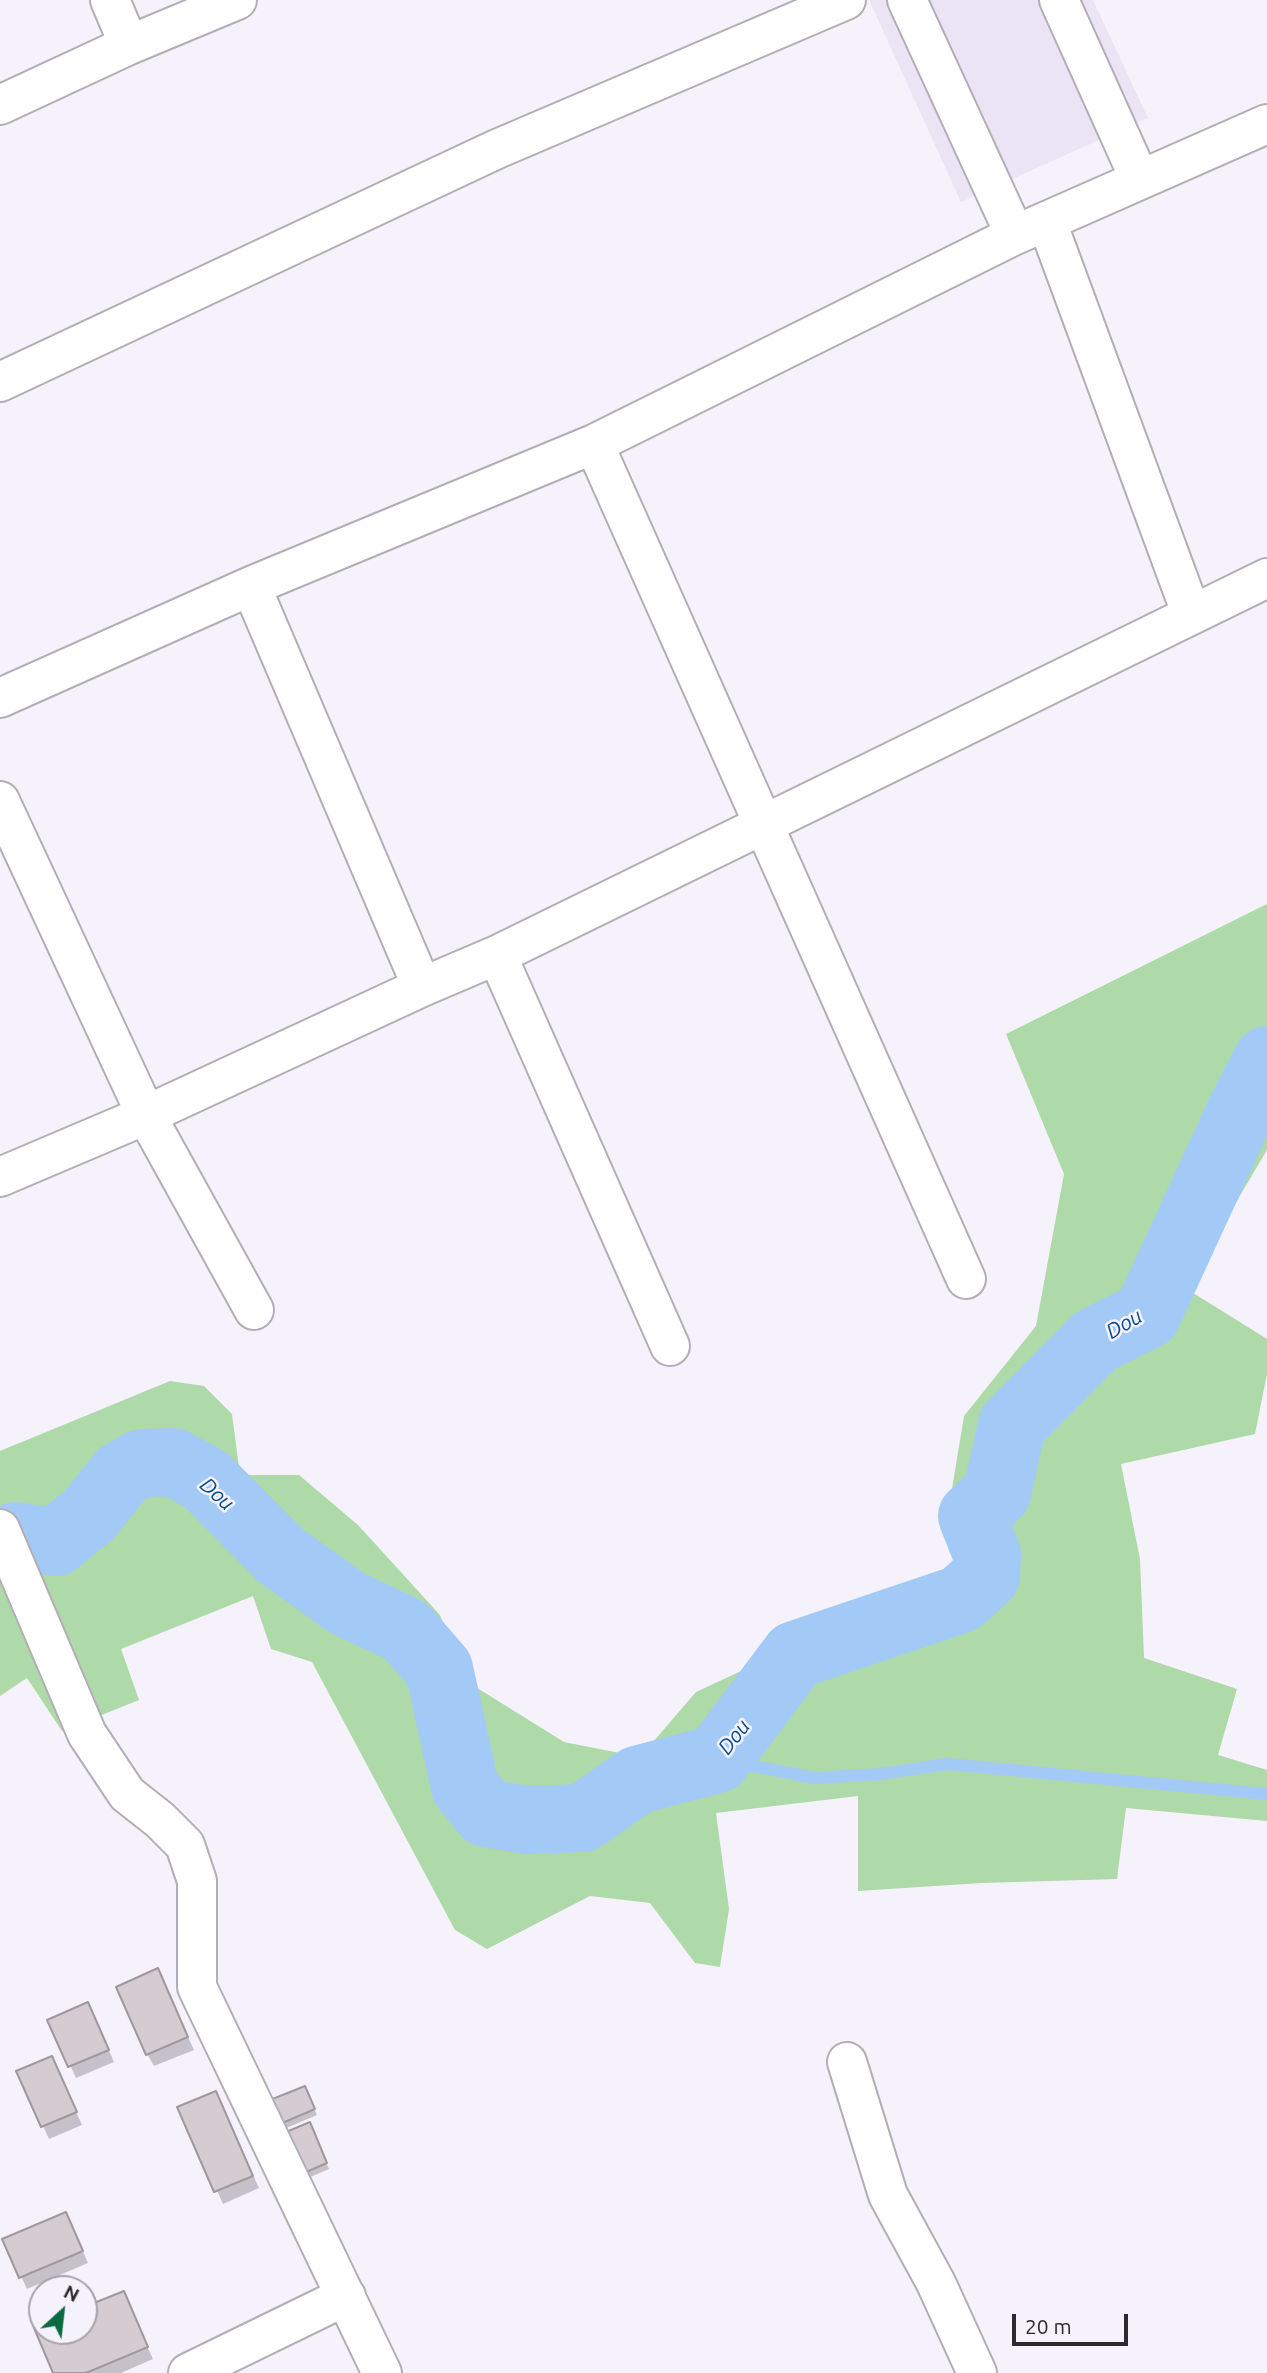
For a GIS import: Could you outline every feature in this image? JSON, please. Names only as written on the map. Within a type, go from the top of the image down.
[{"type":"street","points":[[110,0],[130,46]]},
{"type":"street","points":[[0,105],[237,0]]},
{"type":"street","points":[[0,382],[497,149],[846,0]]},
{"type":"street","points":[[908,0],[1031,228],[1191,613]]},
{"type":"street","points":[[1059,0],[1140,180]]},
{"type":"street","points":[[0,698],[251,586],[594,444],[1031,228],[1267,124]]},
{"type":"street","points":[[594,444],[966,1279]]},
{"type":"street","points":[[0,1177],[146,1115],[497,955],[1267,578]]},
{"type":"street","points":[[251,586],[422,987]]},
{"type":"street","points":[[0,802],[146,1115],[254,1310]]},
{"type":"street","points":[[497,955],[670,1346]]},
{"type":"street","points":[[0,1529],[86,1734],[127,1794],[185,1845],[197,1881],[197,1987],[382,2373]]},
{"type":"street","points":[[847,2062],[888,2195],[936,2283],[977,2373]]},
{"type":"street","points":[[188,2373],[346,2295]]},
{"type":"shaded area","points":[[869,0],[1093,0],[1148,118],[961,202]]},
{"type":"green space","points":[[1267,904],[1267,1150],[1225,1221],[1205,1215],[1174,1281],[1267,1339],[1267,1374],[1255,1434],[1121,1464],[1140,1559],[1144,1658],[1237,1689],[1218,1755],[1267,1770],[1267,1821],[1126,1808],[1117,1879],[982,1883],[858,1891],[858,1796],[716,1813],[729,1909],[720,1967],[695,1963],[650,1903],[590,1896],[487,1949],[455,1930],[312,1662],[271,1649],[253,1596],[121,1649],[139,1700],[62,1731],[27,1678],[0,1696],[0,1451],[170,1381],[204,1386],[232,1414],[240,1475],[299,1475],[358,1525],[440,1615],[466,1681],[564,1742],[640,1757],[696,1692],[975,1562],[952,1489],[964,1416],[1036,1326],[1064,1174],[1006,1034]]},
{"type":"building","points":[[158,1968],[188,2037],[146,2055],[116,1987]]},
{"type":"building","points":[[88,2002],[109,2050],[68,2067],[47,2020]]},
{"type":"building","points":[[52,2056],[77,2112],[41,2127],[16,2071]]},
{"type":"building","points":[[305,2086],[315,2109],[280,2124],[270,2100]]},
{"type":"building","points":[[216,2091],[253,2176],[214,2192],[177,2107]]},
{"type":"building","points":[[310,2122],[327,2163],[304,2173],[286,2132]]},
{"type":"building","points":[[66,2212],[83,2251],[19,2278],[2,2239]]},
{"type":"building","points":[[124,2291],[148,2347],[86,2373],[53,2373],[41,2345],[98,2345],[98,2301]]},
{"type":"waterway","name":"Dou","points":[[0,1545],[16,1536],[56,1542],[89,1515],[122,1474],[142,1463],[173,1462],[206,1480],[280,1555],[347,1603],[406,1631],[439,1669],[465,1787],[486,1813],[526,1820],[583,1818],[637,1780],[717,1759],[795,1655],[961,1599],[986,1576],[987,1554],[972,1516],[997,1493],[1012,1425],[1095,1341],[1147,1315],[1267,1060]]},
{"type":"waterway","points":[[717,1759],[815,1778],[881,1774],[947,1764],[1267,1794]]}]
